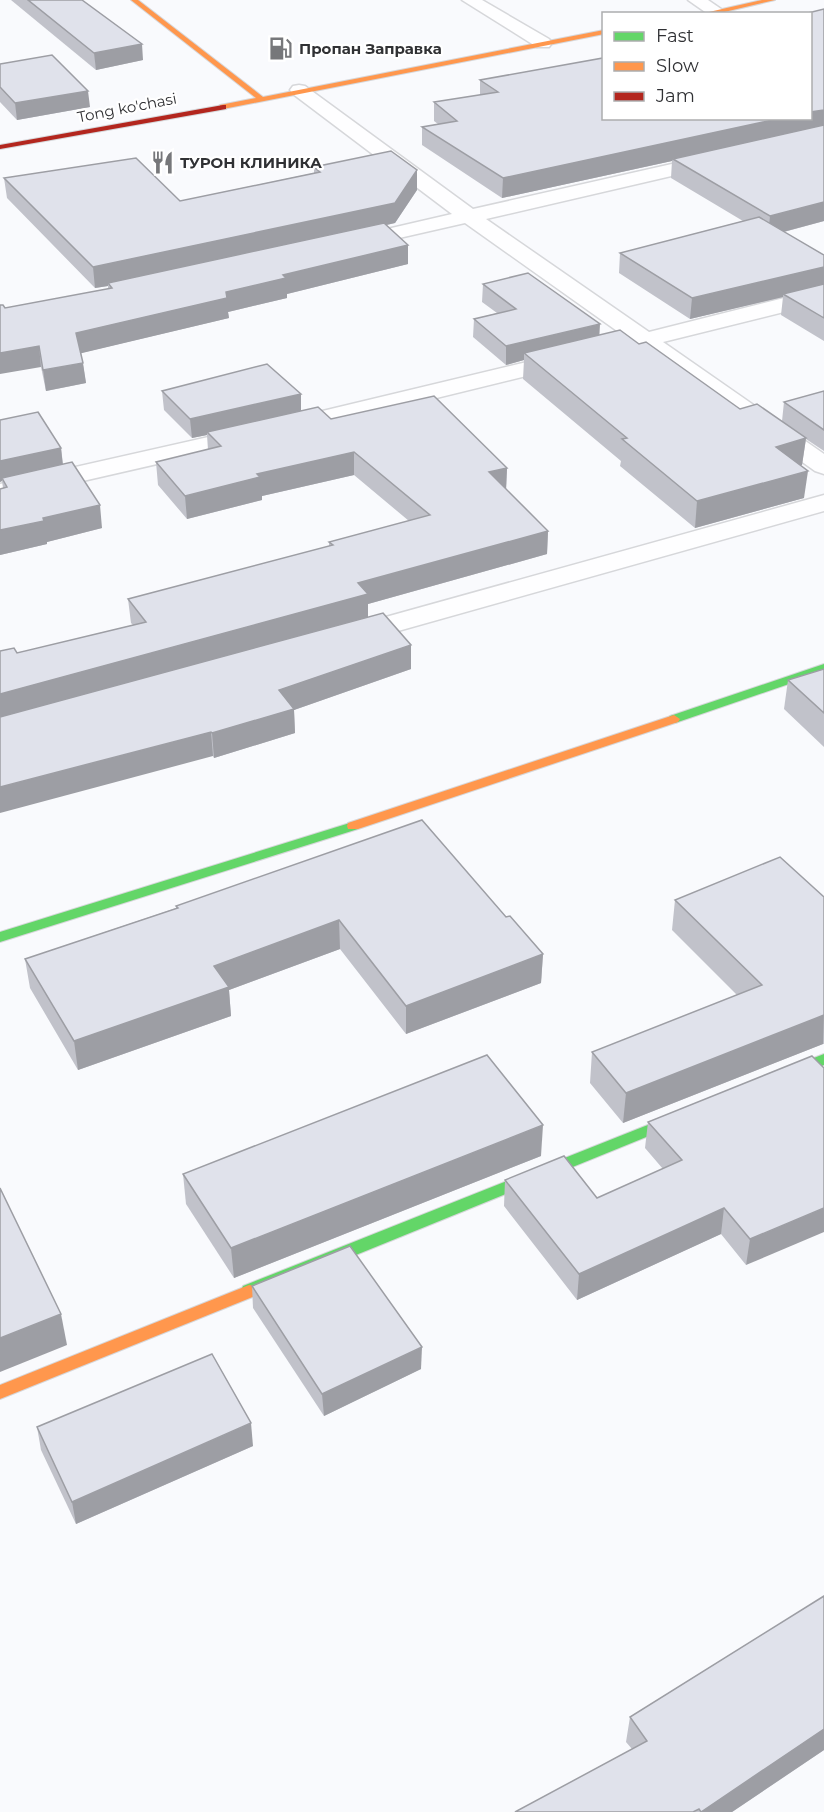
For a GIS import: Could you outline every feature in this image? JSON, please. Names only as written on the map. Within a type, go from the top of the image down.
[{"type":"main road","points":[[134,0],[260,98]]},
{"type":"main road","points":[[710,12],[772,0]]},
{"type":"main road","name":"Tong ko'chasi","points":[[0,147],[156,120],[299,90],[602,32]]},
{"type":"main road","points":[[0,937],[371,822],[824,668]]},
{"type":"main road","points":[[758,1086],[824,1059]]},
{"type":"main road","points":[[0,1392],[703,1108]]},
{"type":"street","points":[[470,0],[543,44]]},
{"type":"street","points":[[696,0],[710,12]]},
{"type":"street","points":[[299,90],[470,217],[824,466]]},
{"type":"street","points":[[330,248],[737,155]]},
{"type":"street","points":[[0,492],[223,443],[824,295]]},
{"type":"street","points":[[322,644],[824,503]]},
{"type":"building","points":[[28,0],[82,0],[142,44],[94,53]]},
{"type":"building","points":[[824,9],[824,110],[812,112],[812,12]]},
{"type":"building","points":[[52,55],[88,91],[15,103],[0,87],[0,64]]},
{"type":"building","points":[[602,58],[602,120],[773,120],[503,178],[422,127],[457,121],[434,102],[498,92],[480,80]]},
{"type":"building","points":[[824,125],[824,202],[770,216],[673,159]]},
{"type":"building","points":[[391,151],[417,170],[395,203],[93,267],[4,178],[136,158],[180,201],[320,172],[314,167]]},
{"type":"building","points":[[759,217],[824,255],[824,267],[692,298],[620,253]]},
{"type":"building","points":[[384,223],[408,245],[283,275],[286,278],[226,292],[227,298],[76,333],[83,363],[43,370],[39,346],[0,353],[0,305],[5,308],[112,288],[108,283]]},
{"type":"building","points":[[528,273],[600,324],[506,346],[474,319],[516,309],[483,284]]},
{"type":"building","points":[[824,284],[824,318],[783,294]]},
{"type":"building","points":[[620,330],[639,344],[646,342],[740,409],[757,404],[806,438],[776,447],[808,471],[697,501],[622,439],[627,438],[524,353]]},
{"type":"building","points":[[267,364],[301,394],[190,419],[162,391]]},
{"type":"building","points":[[824,391],[824,430],[784,402]]},
{"type":"building","points":[[434,396],[507,468],[489,472],[548,531],[358,583],[368,594],[0,694],[0,651],[14,648],[17,653],[146,622],[128,599],[333,545],[329,542],[430,515],[354,452],[257,474],[260,477],[185,496],[156,462],[221,446],[207,432],[318,407],[331,419]]},
{"type":"building","points":[[38,412],[61,448],[0,461],[0,420]]},
{"type":"building","points":[[72,462],[100,505],[43,518],[44,521],[0,530],[0,489],[7,487],[2,478]]},
{"type":"building","points":[[383,613],[411,645],[279,690],[294,709],[212,733],[0,787],[0,717]]},
{"type":"building","points":[[824,669],[824,713],[788,680]]},
{"type":"building","points":[[422,820],[506,917],[510,916],[543,954],[406,1006],[339,920],[214,966],[229,987],[74,1041],[25,959],[178,908],[176,906]]},
{"type":"building","points":[[780,857],[824,897],[824,1015],[626,1093],[592,1052],[762,985],[675,900]]},
{"type":"building","points":[[487,1055],[543,1125],[231,1248],[183,1174]]},
{"type":"building","points":[[812,1056],[824,1068],[824,1208],[750,1239],[724,1208],[579,1274],[505,1180],[564,1156],[597,1198],[682,1160],[648,1122]]},
{"type":"building","points":[[0,1188],[61,1314],[0,1338]]},
{"type":"building","points":[[350,1246],[422,1347],[322,1394],[252,1286]]},
{"type":"building","points":[[212,1354],[251,1423],[72,1502],[37,1427]]},
{"type":"building","points":[[824,1596],[824,1729],[701,1812],[699,1809],[693,1812],[515,1812],[647,1741],[630,1717]]},
{"type":"traffic: fast","points":[[674,719],[824,668]]},
{"type":"traffic: fast","points":[[0,937],[353,826]]},
{"type":"traffic: fast","points":[[775,1079],[824,1059]]},
{"type":"traffic: fast","points":[[249,1291],[688,1114]]},
{"type":"traffic: slow","points":[[134,0],[260,98]]},
{"type":"traffic: slow","points":[[713,12],[772,0]]},
{"type":"traffic: slow","points":[[223,107],[602,32]]},
{"type":"traffic: slow","points":[[353,826],[674,719]]},
{"type":"traffic: slow","points":[[0,1392],[249,1291]]},
{"type":"traffic: jam","points":[[0,147],[223,107]]},
{"type":"place","name":"Пропан Заправка","points":[[281,49]]},
{"type":"place","name":"ТУРОН КЛИНИКА","points":[[162,163]]}]
